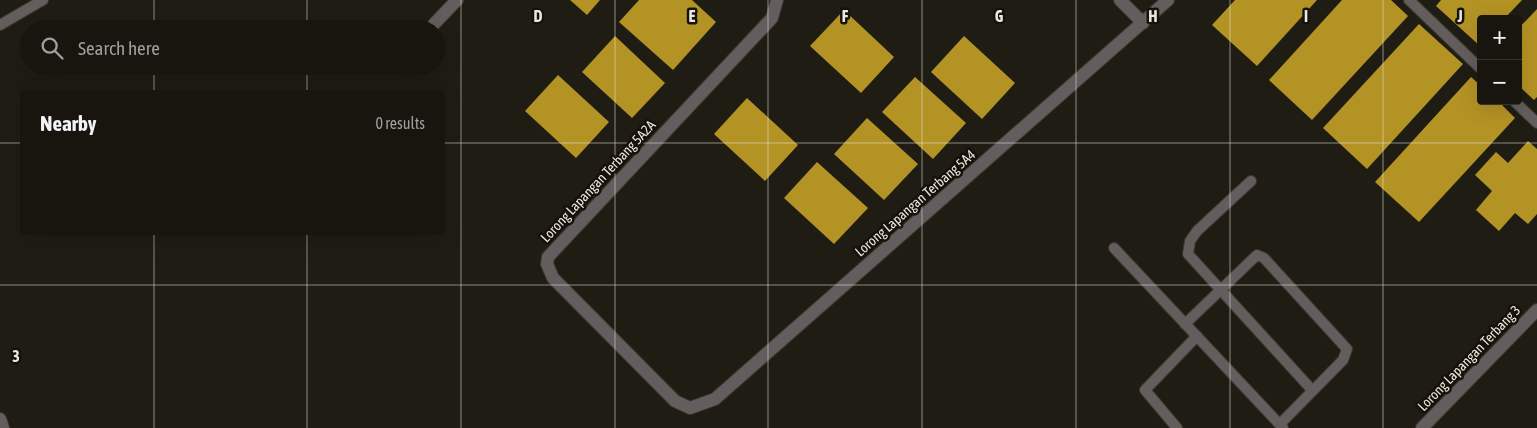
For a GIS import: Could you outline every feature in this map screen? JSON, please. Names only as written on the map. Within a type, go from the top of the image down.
[{"type":"street","points":[[438,20],[457,0]]},
{"type":"street","name":"Lorong Lapangan Terbang 5A2A","points":[[675,401],[553,278],[547,264],[548,257],[772,18],[777,0]]},
{"type":"street","points":[[1120,0],[1143,23]]},
{"type":"street","name":"Lorong Lapangan Terbang 5A4","points":[[675,401],[690,408],[715,399],[1168,0]]},
{"type":"street","name":"Lorong Lapangan Terbang 3","points":[[1422,428],[1537,310]]},
{"type":"street","points":[[0,420],[3,428]]},
{"type":"lane","points":[[0,25],[43,0]]},
{"type":"lane","points":[[1409,0],[1477,65]]},
{"type":"lane","points":[[1518,105],[1537,123]]},
{"type":"lane","points":[[1251,181],[1197,231],[1190,241],[1188,254],[1312,390]]},
{"type":"lane","points":[[1114,248],[1185,324],[1282,426],[1312,390],[1342,360],[1347,349],[1264,258],[1257,255],[1185,324]]},
{"type":"lane","points":[[1177,428],[1145,390],[1197,336]]},
{"type":"building","points":[[570,0],[600,0],[587,15]]},
{"type":"building","points":[[639,0],[692,0],[716,22],[673,70],[619,22]]},
{"type":"building","points":[[1235,0],[1317,0],[1257,66],[1212,25]]},
{"type":"building","points":[[1342,0],[1391,0],[1408,16],[1312,120],[1269,80]]},
{"type":"building","points":[[1441,0],[1522,0],[1508,15],[1477,15],[1477,43],[1436,6]]},
{"type":"building","points":[[1537,9],[1537,97],[1534,100],[1522,89],[1522,25]]},
{"type":"building","points":[[844,10],[894,57],[861,93],[810,46]]},
{"type":"building","points":[[1419,24],[1463,64],[1367,169],[1323,128]]},
{"type":"building","points":[[615,36],[665,83],[632,118],[582,72]]},
{"type":"building","points":[[964,36],[1015,83],[982,119],[931,72]]},
{"type":"building","points":[[558,75],[609,122],[576,158],[525,111]]},
{"type":"building","points":[[915,77],[966,123],[933,159],[882,112]]},
{"type":"building","points":[[1471,77],[1477,82],[1477,105],[1502,105],[1515,118],[1419,222],[1375,182]]},
{"type":"building","points":[[747,98],[798,145],[765,181],[714,134]]},
{"type":"building","points":[[867,118],[918,164],[884,200],[834,154]]},
{"type":"building","points":[[1528,141],[1537,149],[1537,214],[1528,224],[1515,213],[1499,231],[1476,210],[1492,191],[1475,175],[1496,152],[1508,163]]},
{"type":"building","points":[[817,162],[868,208],[834,244],[784,198]]}]
